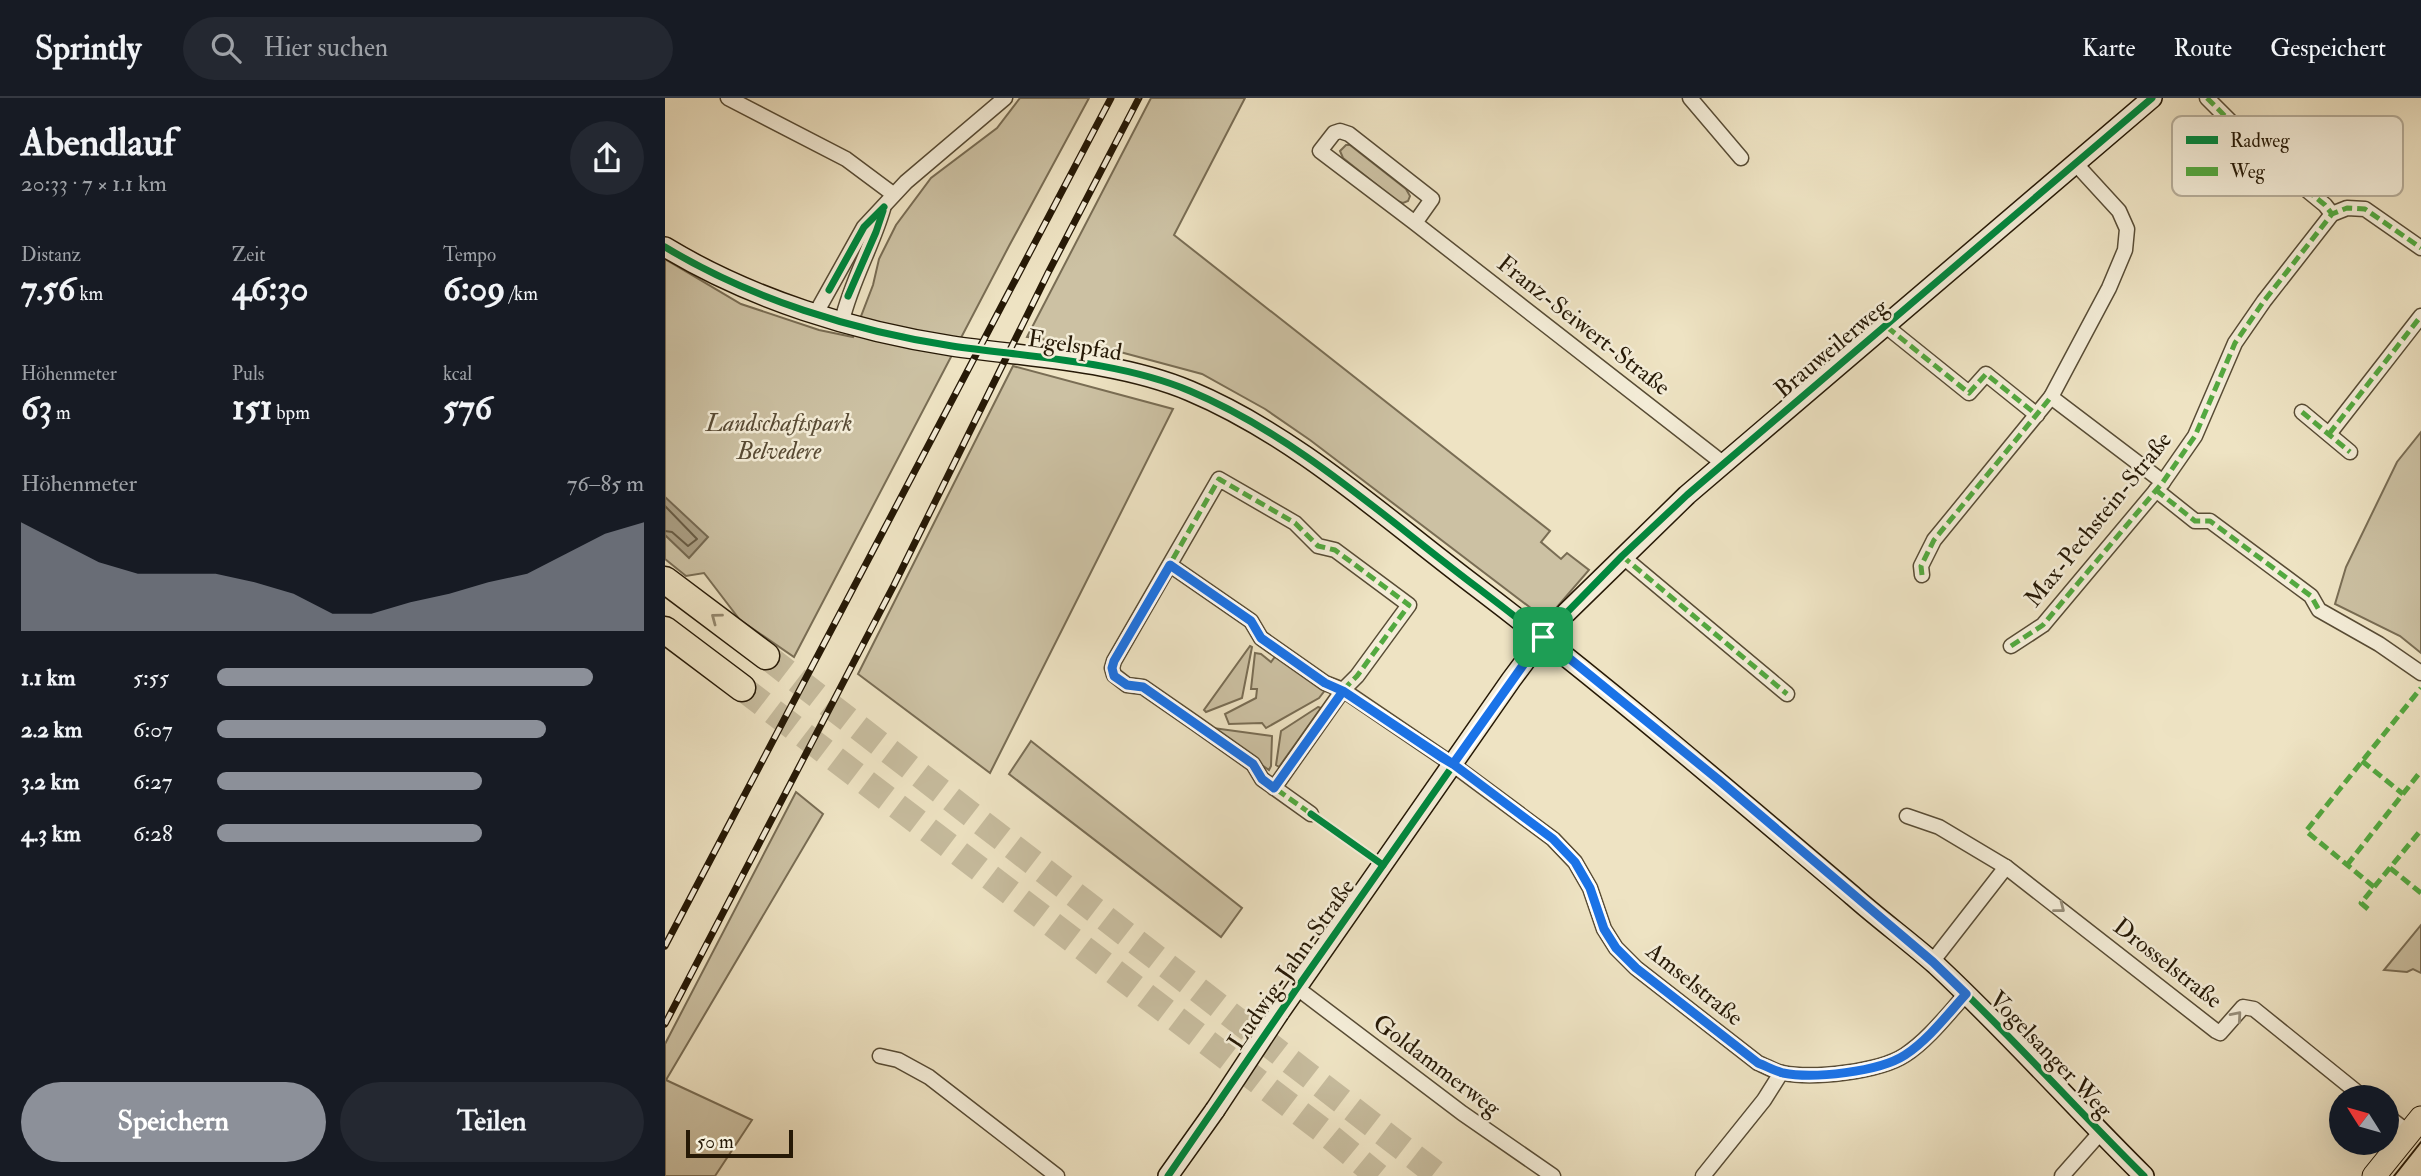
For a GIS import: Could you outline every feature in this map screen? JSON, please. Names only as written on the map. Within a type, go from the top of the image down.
[{"type":"highway","points":[[665,580],[766,656]]},
{"type":"highway","points":[[665,630],[741,688]]},
{"type":"main road","points":[[2374,1176],[2415,1126]]},
{"type":"street","points":[[728,98],[846,159],[893,194]]},
{"type":"street","points":[[816,313],[864,227],[893,194],[1005,98]]},
{"type":"street","points":[[1690,98],[1741,158]]},
{"type":"street","name":"Brauweilerweg","points":[[1543,637],[1622,556],[1724,464],[2152,98]]},
{"type":"street","points":[[2207,98],[2225,116]]},
{"type":"street","name":"Franz-Seiwert-Straße","points":[[1415,223],[1432,199],[1349,134],[1340,131],[1334,133],[1320,151],[1724,464]]},
{"type":"street","points":[[1921,575],[1921,566],[1934,540],[2051,397],[2109,288],[2125,250],[2127,229],[2119,211],[2075,163]]},
{"type":"street","points":[[2314,196],[2332,214],[2347,208],[2365,209],[2421,248]]},
{"type":"street","points":[[842,321],[848,296],[884,207]]},
{"type":"street","name":"Max-Pechstein-Straße","points":[[2011,646],[2043,625],[2159,486],[2195,436],[2235,343],[2264,300],[2332,214]]},
{"type":"street","name":"Egelspfad","points":[[665,247],[694,265],[743,287],[842,321],[921,341],[1132,373],[1189,391],[1259,426],[1290,447],[1543,637]]},
{"type":"street","points":[[2329,434],[2421,316]]},
{"type":"street","points":[[1887,327],[1969,393],[1986,374],[2036,415]]},
{"type":"street","points":[[2051,397],[2159,486],[2195,521],[2210,521],[2311,596],[2319,610],[2379,644],[2421,673]]},
{"type":"street","points":[[2302,412],[2350,452]]},
{"type":"street","points":[[1274,788],[1409,605],[1335,550],[1318,547],[1295,523],[1219,479],[1114,661],[1114,676],[1127,685],[1143,687],[1253,764],[1262,779],[1274,788],[1311,814]]},
{"type":"street","points":[[1622,556],[1787,694]]},
{"type":"street","name":"Amselstraße","points":[[1170,565],[1251,621],[1261,638],[1325,683],[1343,691],[1453,764],[1553,839],[1575,862],[1590,888],[1604,929],[1616,948],[1636,968],[1758,1063],[1781,1073],[1838,1074],[1872,1068],[1904,1056],[1935,1028],[1966,994]]},
{"type":"street","name":"Ludwig-Jahn-Straße","points":[[1168,1176],[1543,637]]},
{"type":"street","name":"Vogelsanger Weg","points":[[1543,637],[1720,781],[1933,962],[2144,1176]]},
{"type":"street","name":"Drosselstraße","points":[[1907,816],[1940,827],[2006,867],[2216,1031],[2220,1033],[2225,1030],[2243,1007],[2254,1009],[2348,1085]]},
{"type":"street","points":[[1933,962],[2006,867]]},
{"type":"street","name":"Goldammerweg","points":[[1297,988],[1462,1113],[1553,1176]]},
{"type":"street","points":[[880,1056],[898,1060],[929,1077],[1057,1176]]},
{"type":"street","points":[[1703,1176],[1764,1100],[1781,1073]]},
{"type":"street","points":[[2062,1176],[2100,1133]]},
{"type":"green space","name":"Landschaftspark Belvedere","points":[[1020,98],[1089,98],[794,657],[740,620],[704,573],[686,576],[665,559],[665,259],[741,304],[819,330],[853,337],[873,285],[879,259],[896,225],[931,178],[997,128]]},
{"type":"green space","points":[[1151,98],[1245,98],[1174,235],[1550,531],[1541,542],[1561,559],[1567,553],[1589,570],[1551,614],[1548,616],[1536,612],[1310,440],[1265,409],[1202,374],[1109,349],[1027,337]]},
{"type":"green space","points":[[1350,145],[1406,189],[1410,196],[1408,201],[1397,201],[1343,158],[1340,151]]},
{"type":"green space","points":[[1013,366],[1173,409],[990,773],[858,674]]},
{"type":"green space","points":[[2421,432],[2421,653],[2400,636],[2335,604],[2346,567],[2397,462]]},
{"type":"green space","points":[[1250,646],[1252,647],[1242,698],[1206,712],[1204,710]]},
{"type":"green space","points":[[1255,653],[1271,662],[1277,654],[1326,689],[1319,698],[1266,728],[1262,723],[1229,724],[1225,714],[1256,698],[1257,689],[1251,689]]},
{"type":"green space","points":[[1318,707],[1321,708],[1279,767],[1276,765],[1281,731]]},
{"type":"green space","points":[[1213,728],[1272,736],[1269,770],[1211,730]]},
{"type":"green space","points":[[1031,741],[1242,908],[1221,937],[1009,774]]},
{"type":"green space","points":[[796,792],[823,814],[666,1080],[752,1120],[715,1176],[665,1176],[665,1044]]},
{"type":"green space","points":[[2421,925],[2421,973],[2413,969],[2407,972],[2384,970]]},
{"type":"water","points":[[665,497],[708,537],[689,558],[665,535]]},
{"type":"tunnel","points":[[766,656],[1439,1176]]},
{"type":"tunnel","points":[[742,688],[1322,1130],[1378,1176]]},
{"type":"tram line","points":[[2394,1176],[2421,1142]]},
{"type":"railway","points":[[665,946],[1111,98]]},
{"type":"railway","points":[[665,1024],[894,585],[1048,273],[1139,98]]},
{"type":"marked path","points":[[2207,98],[2225,116]]},
{"type":"marked path","points":[[2314,196],[2332,214]]},
{"type":"marked path","points":[[2011,646],[2043,625],[2163,482],[2195,436],[2235,343],[2332,214],[2347,208],[2365,209],[2421,248]]},
{"type":"marked path","points":[[2329,434],[2421,316]]},
{"type":"marked path","points":[[1887,327],[1969,393],[1986,374],[2037,415]]},
{"type":"marked path","points":[[1922,575],[1921,566],[1934,540],[2051,397]]},
{"type":"marked path","points":[[2302,412],[2350,452]]},
{"type":"marked path","points":[[1274,788],[1343,690],[1357,676],[1409,605],[1335,550],[1318,546],[1295,523],[1219,479],[1112,668],[1114,675],[1127,685],[1143,687],[1253,764],[1262,779],[1314,816]]},
{"type":"marked path","points":[[2156,490],[2195,521],[2210,521],[2311,596],[2319,610]]},
{"type":"marked path","points":[[1622,556],[1787,694]]},
{"type":"marked path","points":[[1170,565],[1251,621],[1261,638],[1325,683],[1343,690],[1452,764]]},
{"type":"marked path","points":[[2374,887],[2306,831],[2421,688]]},
{"type":"marked path","points":[[2362,761],[2403,794]]},
{"type":"marked path","points":[[2347,865],[2421,771]]},
{"type":"marked path","points":[[2368,909],[2361,903],[2421,830]]},
{"type":"marked path","points":[[2390,868],[2421,893]]},
{"type":"cycle path","points":[[1168,1176],[1543,637],[1622,556],[1687,495],[2152,98]]},
{"type":"cycle path","points":[[829,290],[864,227],[884,207]]},
{"type":"cycle path","points":[[848,296],[883,211]]},
{"type":"cycle path","points":[[665,247],[732,282],[841,322],[915,340],[1073,361],[1134,373],[1190,391],[1267,431],[1340,480],[1574,663],[1926,956],[1963,990],[2144,1176]]},
{"type":"cycle path","points":[[1311,814],[1383,865]]},
{"type":"route","points":[[1543,637],[1453,764],[1441,757],[1343,691],[1274,788],[1262,779],[1253,764],[1143,687],[1127,685],[1114,676],[1112,668],[1170,565],[1251,621],[1261,638],[1325,683],[1343,691],[1453,764],[1553,839],[1575,862],[1590,888],[1604,929],[1616,948],[1636,968],[1758,1063],[1781,1073],[1801,1074],[1838,1074],[1872,1068],[1904,1056],[1935,1028],[1966,994],[1933,962],[1853,897],[1720,781],[1543,637]]}]
